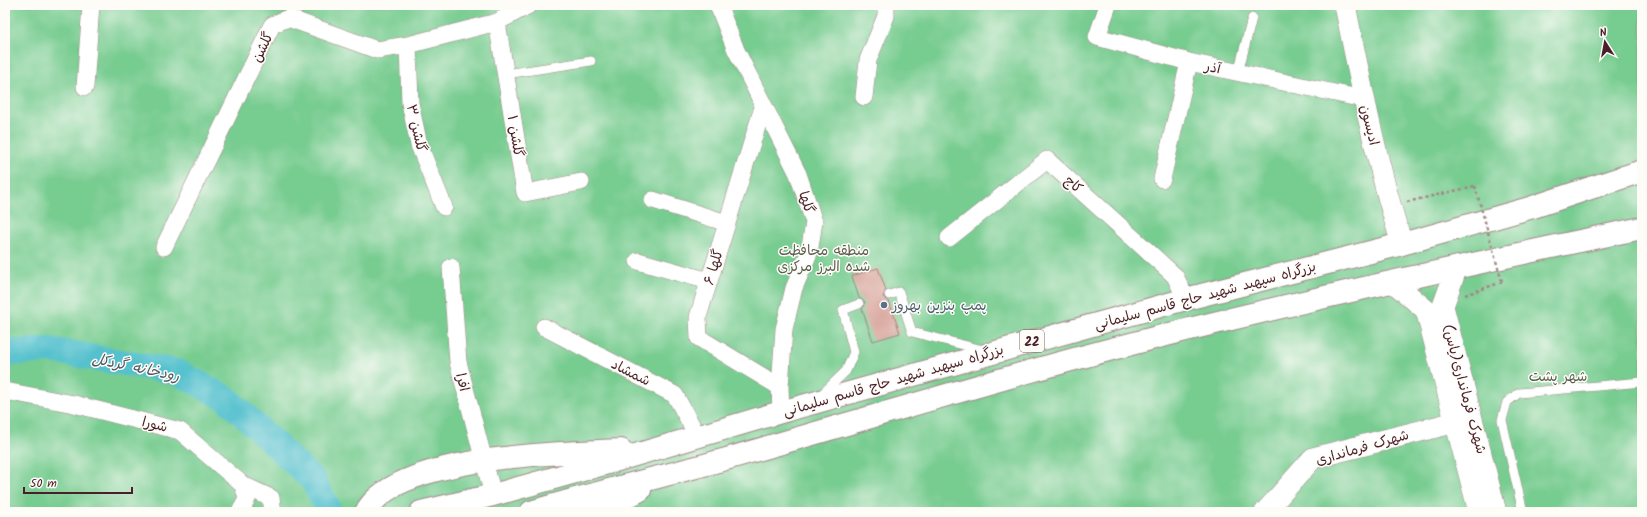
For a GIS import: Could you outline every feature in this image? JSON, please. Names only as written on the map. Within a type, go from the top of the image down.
[{"type":"highway","name":"بزرگراه سپهبد شهید حاج قاسم سلیمانی","points":[[421,512],[493,495],[991,352],[1186,299],[1402,244],[1533,207],[1642,171]]},
{"type":"highway","points":[[1600,185],[1642,182]]},
{"type":"highway","name":"بزرگراه سپهبد شهید حاج قاسم سلیمانی","points":[[531,512],[592,506],[671,473],[1058,364],[1196,328],[1457,267],[1642,228]]},
{"type":"highway","points":[[366,512],[371,504],[384,491],[412,478],[457,465],[484,460],[660,448]]},
{"type":"street","points":[[85,87],[91,5]]},
{"type":"street","name":"گلها","points":[[718,5],[736,50],[763,107],[798,174],[814,222],[809,253],[794,288],[784,329],[780,387],[781,412]]},
{"type":"street","points":[[864,97],[868,60],[886,16],[886,5]]},
{"type":"street","name":"آذر","points":[[1108,5],[1097,37],[1189,62],[1363,99]]},
{"type":"street","name":"ادیسون","points":[[1344,5],[1363,99],[1389,205],[1402,244]]},
{"type":"street","name":"گلشن","points":[[164,248],[272,25],[288,18],[377,50],[408,45],[497,22],[520,7]]},
{"type":"street","name":"گلشن ۱","points":[[497,22],[525,193],[581,182]]},
{"type":"street","name":"گلشن ۳","points":[[408,45],[410,102],[418,145],[444,207]]},
{"type":"street","points":[[1162,179],[1189,62]]},
{"type":"street","name":"گلها ۶","points":[[763,107],[698,317],[699,338],[780,387]]},
{"type":"street","name":"کاج","points":[[949,238],[1047,160],[1175,276],[1186,299]]},
{"type":"street","points":[[653,200],[727,223]]},
{"type":"street","points":[[638,261],[709,281]]},
{"type":"street","name":"افرا","points":[[451,267],[458,362],[493,495]]},
{"type":"street","name":"شهرک فرمانداری(یاس)","points":[[1457,267],[1443,306],[1481,498]]},
{"type":"street","name":"شهرک فرمانداری(یاس)","points":[[1393,282],[1426,310],[1456,422],[1481,498],[1496,512]]},
{"type":"street","name":"شمشاد","points":[[544,327],[675,395],[698,437]]},
{"type":"street","name":"شورا","points":[[5,392],[74,404],[180,430],[243,484],[271,498],[273,512]]},
{"type":"street","name":"شهرک فرمانداری","points":[[1265,512],[1313,458],[1456,422]]},
{"type":"street","points":[[240,512],[247,499],[243,484]]},
{"type":"lane","points":[[1238,73],[1252,18]]},
{"type":"lane","points":[[506,74],[591,61]]},
{"type":"lane","points":[[889,295],[899,292],[912,332],[991,352]]},
{"type":"lane","points":[[813,403],[846,371],[854,352],[843,310],[859,304]]},
{"type":"lane","points":[[1523,512],[1502,420],[1507,402],[1519,393],[1642,382]]},
{"type":"path","points":[[1389,205],[1475,186],[1502,282],[1481,288]]},
{"type":"green space","name":"منطقه محافظت شده البرز مرکزی","points":[[5,5],[1642,5],[1642,512],[5,512]]},
{"type":"building","points":[[878,268],[886,290],[883,297],[889,301],[900,333],[873,341],[862,309],[865,302],[859,298],[852,276]]},
{"type":"waterway","name":"رودخانه گردکل","points":[[5,353],[50,350],[177,372],[227,399],[313,480],[330,512]]},
{"type":"place","name":"پمپ بنزین بهروز","points":[[884,305]]},
{"type":"park label","name":"شهر پشت","points":[[1558,376]]}]
